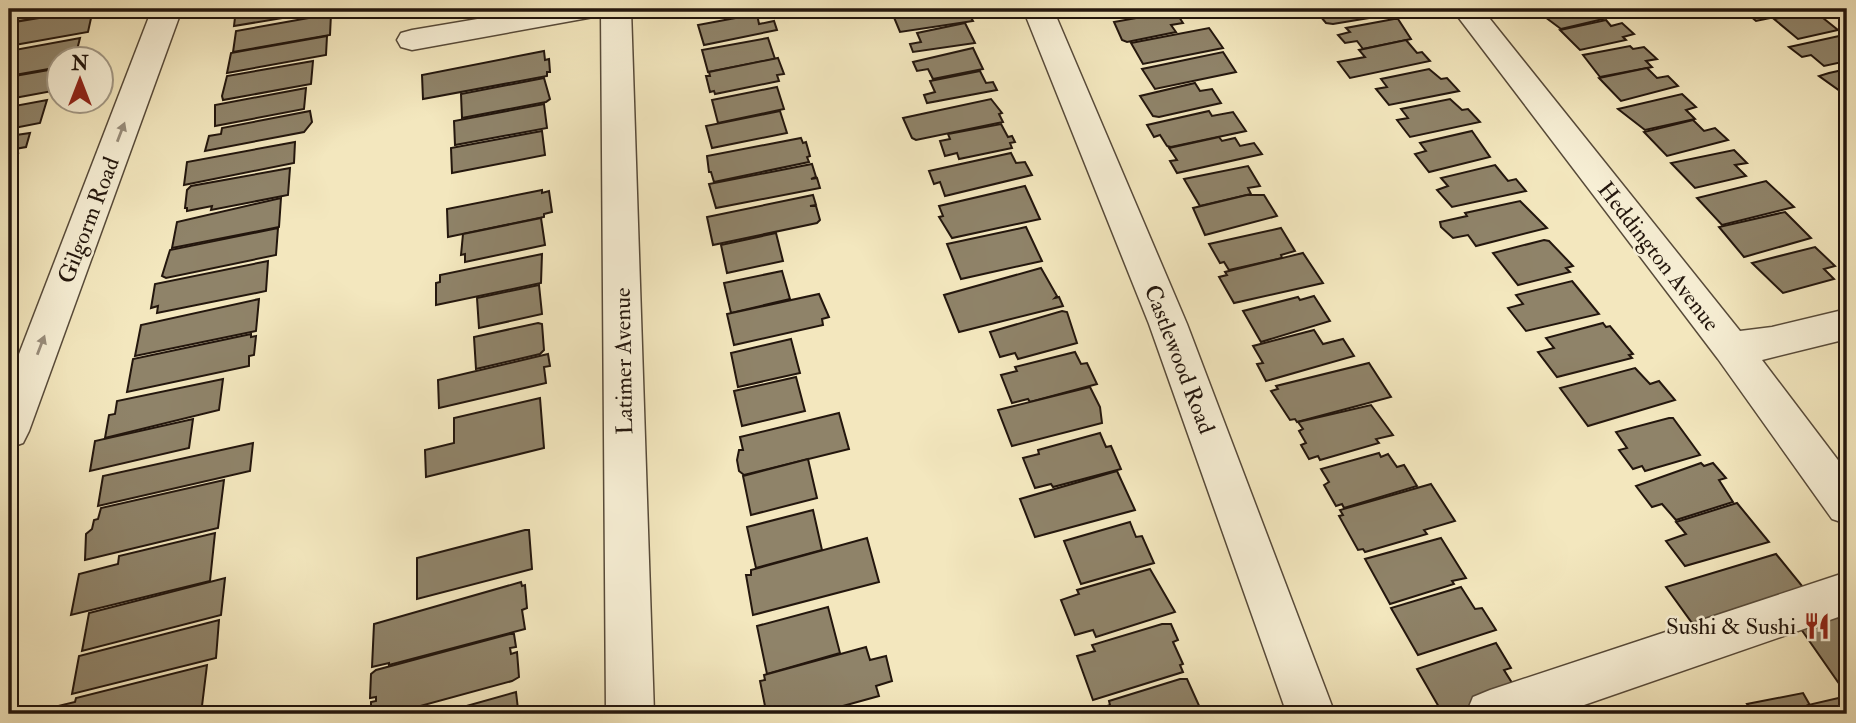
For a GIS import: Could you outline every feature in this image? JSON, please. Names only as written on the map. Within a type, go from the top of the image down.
[{"type":"street","name":"Gilgorm Road","points":[[9,431],[167,9]]},
{"type":"street","points":[[412,40],[588,9]]},
{"type":"street","name":"Latimer Avenue","points":[[616,9],[630,714]]},
{"type":"street","name":"Castlewood Road","points":[[1038,9],[1168,324],[1311,714]]},
{"type":"street","name":"Heddington Avenue","points":[[1467,9],[1731,348],[1847,505]]},
{"type":"street","points":[[1731,348],[1772,343],[1847,324]]},
{"type":"street","points":[[1490,714],[1847,593]]},
{"type":"building","points":[[9,9],[88,9],[9,23]]},
{"type":"building","points":[[93,9],[88,32],[9,46],[9,23]]},
{"type":"building","points":[[236,9],[306,9],[301,10],[301,15],[234,26]]},
{"type":"building","points":[[927,9],[966,9],[973,21],[900,32],[893,15]]},
{"type":"building","points":[[1110,9],[1156,9],[1115,17]]},
{"type":"building","points":[[1609,9],[1616,16],[1561,29],[1537,11]]},
{"type":"building","points":[[1742,9],[1814,9],[1756,21]]},
{"type":"building","points":[[1315,10],[1396,10],[1390,11],[1393,14],[1333,24],[1326,23]]},
{"type":"building","points":[[1813,10],[1838,30],[1798,39],[1774,19]]},
{"type":"building","points":[[1175,11],[1183,23],[1171,25],[1176,32],[1127,42],[1122,40],[1114,22]]},
{"type":"building","points":[[331,14],[330,35],[233,52],[236,31]]},
{"type":"building","points":[[757,14],[759,24],[774,21],[777,30],[704,45],[698,25]]},
{"type":"building","points":[[1398,19],[1411,39],[1363,49],[1357,41],[1345,43],[1338,35],[1350,32],[1346,28]]},
{"type":"building","points":[[1606,20],[1611,26],[1622,23],[1634,34],[1623,37],[1626,40],[1580,50],[1560,30]]},
{"type":"building","points":[[965,23],[975,43],[913,52],[910,44],[921,42],[917,33]]},
{"type":"building","points":[[1209,28],[1223,48],[1143,64],[1131,43]]},
{"type":"building","points":[[327,36],[326,55],[227,73],[231,53]]},
{"type":"building","points":[[1847,36],[1847,61],[1824,66],[1811,55],[1802,57],[1789,47]]},
{"type":"building","points":[[80,38],[78,46],[46,46],[46,69],[9,76],[9,51]]},
{"type":"building","points":[[768,38],[775,59],[708,72],[702,50]]},
{"type":"building","points":[[1406,40],[1417,53],[1422,52],[1430,61],[1350,78],[1338,62],[1365,57],[1359,50]]},
{"type":"building","points":[[1630,46],[1633,49],[1644,47],[1657,59],[1646,61],[1652,67],[1600,77],[1583,55]]},
{"type":"building","points":[[973,48],[983,69],[933,79],[928,69],[917,71],[913,62]]},
{"type":"building","points":[[544,51],[545,60],[549,59],[550,72],[547,72],[547,76],[423,99],[422,75]]},
{"type":"building","points":[[1223,52],[1236,72],[1155,89],[1142,69]]},
{"type":"building","points":[[778,58],[784,74],[777,75],[779,81],[715,94],[714,91],[710,92],[706,76],[710,76],[709,72]]},
{"type":"building","points":[[313,61],[311,84],[223,100],[227,76]]},
{"type":"building","points":[[1647,68],[1657,78],[1668,76],[1678,86],[1621,101],[1599,78]]},
{"type":"building","points":[[1429,69],[1441,79],[1447,78],[1459,91],[1389,105],[1376,89],[1387,87],[1381,79]]},
{"type":"building","points":[[1847,69],[1847,96],[1819,76],[1829,73]]},
{"type":"building","points":[[46,70],[46,92],[9,99],[9,77]]},
{"type":"building","points":[[980,71],[986,83],[993,82],[997,90],[927,103],[924,95],[935,92],[930,81]]},
{"type":"building","points":[[544,78],[550,99],[546,102],[462,118],[461,94]]},
{"type":"building","points":[[1195,83],[1200,91],[1212,89],[1221,103],[1159,117],[1153,116],[1140,96]]},
{"type":"building","points":[[777,87],[784,109],[718,123],[712,100]]},
{"type":"building","points":[[306,88],[304,109],[215,126],[215,105]]},
{"type":"building","points":[[1682,94],[1696,107],[1686,110],[1695,119],[1645,130],[1618,109]]},
{"type":"building","points":[[991,99],[1002,113],[999,114],[1003,122],[916,140],[912,138],[903,118]]},
{"type":"building","points":[[1450,99],[1462,110],[1468,109],[1480,122],[1410,137],[1397,120],[1408,118],[1401,109]]},
{"type":"building","points":[[46,100],[40,123],[9,129],[9,107]]},
{"type":"building","points":[[544,104],[547,128],[455,145],[454,121]]},
{"type":"building","points":[[310,111],[312,122],[304,132],[205,151],[209,136],[221,134],[222,128]]},
{"type":"building","points":[[780,111],[787,133],[712,148],[706,126]]},
{"type":"building","points":[[1209,111],[1212,116],[1233,112],[1246,131],[1171,147],[1167,146],[1160,135],[1154,137],[1147,125]]},
{"type":"building","points":[[1693,120],[1704,131],[1715,128],[1728,140],[1667,156],[1644,132]]},
{"type":"building","points":[[1001,124],[1008,137],[1012,136],[1015,142],[1010,143],[1012,148],[959,159],[957,153],[945,156],[940,141],[950,139],[948,134]]},
{"type":"building","points":[[18,128],[16,135],[30,133],[26,147],[9,150],[9,130]]},
{"type":"building","points":[[542,131],[545,155],[452,173],[451,148]]},
{"type":"building","points":[[1472,131],[1490,157],[1429,172],[1415,154],[1426,151],[1420,143]]},
{"type":"building","points":[[1219,137],[1222,141],[1235,138],[1240,146],[1254,143],[1262,154],[1177,173],[1170,161],[1177,160],[1169,148]]},
{"type":"building","points":[[801,138],[803,143],[806,142],[809,162],[714,182],[709,172],[707,156]]},
{"type":"building","points":[[295,142],[294,163],[184,185],[187,162]]},
{"type":"building","points":[[1734,150],[1747,163],[1735,165],[1746,176],[1695,188],[1671,163]]},
{"type":"building","points":[[1011,153],[1016,163],[1025,162],[1032,175],[945,196],[940,182],[934,184],[929,171]]},
{"type":"building","points":[[18,154],[10,181],[9,181],[9,156]]},
{"type":"building","points":[[812,164],[816,177],[811,179],[817,178],[820,188],[716,208],[709,184]]},
{"type":"building","points":[[1495,165],[1508,181],[1516,179],[1526,191],[1452,207],[1437,190],[1448,186],[1441,178]]},
{"type":"building","points":[[1248,166],[1260,186],[1248,188],[1251,194],[1200,206],[1184,179]]},
{"type":"building","points":[[290,168],[288,195],[211,210],[212,206],[187,211],[185,208],[187,190],[191,186]]},
{"type":"building","points":[[1766,181],[1794,207],[1722,225],[1697,198]]},
{"type":"building","points":[[1025,186],[1040,219],[952,238],[939,217],[943,216],[939,206]]},
{"type":"building","points":[[542,190],[542,193],[549,191],[552,212],[544,214],[544,217],[448,237],[447,209]]},
{"type":"building","points":[[813,195],[816,205],[810,206],[816,206],[820,220],[817,223],[713,245],[707,217]]},
{"type":"building","points":[[1247,195],[1264,195],[1277,216],[1205,235],[1193,208]]},
{"type":"building","points":[[281,198],[279,227],[172,248],[177,222]]},
{"type":"building","points":[[1520,201],[1547,228],[1476,246],[1468,235],[1453,238],[1441,227],[1440,222],[1467,216],[1465,213]]},
{"type":"building","points":[[1785,212],[1811,238],[1744,257],[1719,227]]},
{"type":"building","points":[[541,218],[545,245],[465,262],[465,254],[461,255],[463,234]]},
{"type":"building","points":[[1026,227],[1042,261],[961,279],[947,244]]},
{"type":"building","points":[[278,228],[276,255],[166,278],[162,276],[170,250]]},
{"type":"building","points":[[1281,228],[1295,251],[1281,255],[1282,258],[1229,270],[1224,262],[1220,263],[1209,244]]},
{"type":"building","points":[[776,233],[783,261],[727,273],[721,245]]},
{"type":"building","points":[[1549,241],[1573,266],[1566,268],[1570,272],[1518,285],[1493,253]]},
{"type":"building","points":[[1815,247],[1835,266],[1824,269],[1834,279],[1783,293],[1752,263]]},
{"type":"building","points":[[1303,253],[1323,283],[1234,303],[1219,277],[1227,275],[1225,272]]},
{"type":"building","points":[[542,254],[541,283],[436,305],[436,283],[440,282],[440,275]]},
{"type":"building","points":[[268,261],[266,291],[157,313],[158,306],[151,308],[155,284]]},
{"type":"building","points":[[1041,268],[1057,296],[1055,298],[1059,297],[1063,306],[959,332],[944,295]]},
{"type":"building","points":[[782,271],[790,299],[731,313],[724,283]]},
{"type":"building","points":[[1572,281],[1599,314],[1526,331],[1508,308],[1523,304],[1516,295]]},
{"type":"building","points":[[539,285],[542,314],[479,328],[477,298]]},
{"type":"building","points":[[819,294],[829,317],[822,319],[823,325],[734,345],[727,314]]},
{"type":"building","points":[[1314,296],[1330,321],[1261,342],[1243,311],[1298,297],[1300,300]]},
{"type":"building","points":[[259,299],[256,331],[135,356],[141,325]]},
{"type":"building","points":[[1062,311],[1067,312],[1077,343],[1018,359],[1015,353],[1000,357],[990,332]]},
{"type":"building","points":[[1603,323],[1606,327],[1610,326],[1633,354],[1629,355],[1632,358],[1557,377],[1538,352],[1554,348],[1546,338]]},
{"type":"building","points":[[542,324],[544,350],[540,354],[476,369],[474,337]]},
{"type":"building","points":[[1314,330],[1323,344],[1343,339],[1354,356],[1266,381],[1257,364],[1263,363],[1253,346]]},
{"type":"building","points":[[251,334],[251,337],[256,336],[254,355],[249,356],[249,366],[127,392],[133,359]]},
{"type":"building","points":[[791,339],[800,373],[738,387],[731,353]]},
{"type":"building","points":[[1075,352],[1081,364],[1087,363],[1097,384],[1030,402],[1028,399],[1012,403],[1001,375],[1017,371],[1015,367]]},
{"type":"building","points":[[548,354],[550,366],[544,367],[546,383],[439,408],[438,380]]},
{"type":"building","points":[[1369,363],[1391,397],[1297,422],[1295,419],[1290,420],[1271,391],[1278,389],[1276,386]]},
{"type":"building","points":[[1635,368],[1650,384],[1659,381],[1675,400],[1588,426],[1560,388]]},
{"type":"building","points":[[796,377],[805,411],[742,426],[734,391]]},
{"type":"building","points":[[223,379],[219,410],[105,438],[109,415],[115,414],[117,401]]},
{"type":"building","points":[[1090,387],[1100,407],[1102,423],[1012,446],[998,410]]},
{"type":"building","points":[[540,398],[544,448],[426,477],[425,450],[454,443],[454,418]]},
{"type":"building","points":[[1371,405],[1393,435],[1376,439],[1379,443],[1320,460],[1318,456],[1309,459],[1301,445],[1306,443],[1299,431],[1303,429],[1298,422]]},
{"type":"building","points":[[839,413],[849,449],[744,475],[739,471],[737,460],[739,450],[743,450],[740,437]]},
{"type":"building","points":[[1673,418],[1700,455],[1645,471],[1642,466],[1633,469],[1619,450],[1627,448],[1616,432]]},
{"type":"building","points":[[193,419],[189,448],[90,471],[95,441]]},
{"type":"building","points":[[1100,433],[1106,447],[1111,446],[1121,469],[1053,487],[1051,484],[1035,488],[1023,458],[1039,454],[1038,450]]},
{"type":"building","points":[[253,443],[250,471],[98,506],[103,476]]},
{"type":"building","points":[[1379,453],[1381,457],[1388,454],[1397,467],[1404,465],[1417,486],[1344,508],[1342,504],[1336,506],[1324,485],[1329,482],[1321,469]]},
{"type":"building","points":[[808,459],[817,498],[751,515],[743,476]]},
{"type":"building","points":[[1701,463],[1704,466],[1713,463],[1726,478],[1719,480],[1733,502],[1676,520],[1662,504],[1652,507],[1636,486]]},
{"type":"building","points":[[1117,471],[1135,510],[1035,537],[1020,499]]},
{"type":"building","points":[[224,480],[218,528],[85,560],[86,534],[92,529],[94,520],[98,519],[101,508]]},
{"type":"building","points":[[1431,484],[1455,521],[1424,530],[1427,534],[1365,552],[1363,549],[1358,550],[1339,516],[1343,515],[1340,510]]},
{"type":"building","points":[[1737,503],[1769,542],[1685,566],[1666,541],[1686,534],[1676,522]]},
{"type":"building","points":[[813,510],[822,550],[756,568],[747,527]]},
{"type":"building","points":[[1130,522],[1136,537],[1142,536],[1154,563],[1081,584],[1064,541]]},
{"type":"building","points":[[529,530],[532,569],[417,599],[417,558]]},
{"type":"building","points":[[215,533],[210,581],[71,615],[79,574],[118,564],[119,556]]},
{"type":"building","points":[[867,538],[879,582],[753,615],[746,575],[751,575],[751,570]]},
{"type":"building","points":[[1441,538],[1466,578],[1390,604],[1365,559]]},
{"type":"building","points":[[1776,554],[1811,597],[1700,634],[1666,587]]},
{"type":"building","points":[[1150,569],[1175,612],[1096,637],[1093,630],[1075,635],[1061,600],[1079,594],[1077,590]]},
{"type":"building","points":[[225,578],[221,615],[82,651],[89,613]]},
{"type":"building","points":[[521,582],[522,586],[525,585],[527,608],[522,610],[525,629],[389,665],[372,667],[374,624]]},
{"type":"building","points":[[1461,587],[1475,609],[1482,608],[1496,630],[1418,655],[1391,608]]},
{"type":"building","points":[[828,607],[840,653],[767,674],[757,626]]},
{"type":"building","points":[[1833,611],[1847,630],[1847,695],[1794,619]]},
{"type":"building","points":[[219,620],[216,658],[72,694],[79,656]]},
{"type":"building","points":[[1162,624],[1171,624],[1178,640],[1173,642],[1183,664],[1180,665],[1183,672],[1093,700],[1077,656],[1095,651],[1092,645]]},
{"type":"building","points":[[514,634],[516,647],[510,648],[511,654],[517,652],[519,677],[391,714],[371,714],[371,702],[376,701],[376,697],[370,698],[371,674],[376,670]]},
{"type":"building","points":[[1496,643],[1511,668],[1504,670],[1519,694],[1458,714],[1443,714],[1417,669]]},
{"type":"building","points":[[866,647],[870,660],[886,656],[892,681],[876,686],[879,696],[814,714],[772,714],[771,710],[766,711],[760,681],[765,680],[764,675]]},
{"type":"building","points":[[207,665],[201,714],[57,714],[58,706],[75,702],[76,698]]},
{"type":"building","points":[[1187,679],[1201,710],[1196,714],[1091,712],[1110,705],[1109,701]]},
{"type":"building","points":[[516,692],[518,709],[523,708],[523,714],[438,714]]},
{"type":"building","points":[[1578,693],[1590,714],[1506,714],[1523,709]]},
{"type":"building","points":[[1803,693],[1815,714],[1754,714],[1747,704]]},
{"type":"building","points":[[1847,696],[1847,714],[1815,714],[1808,705]]},
{"type":"place","name":"Sushi & Sushi","points":[[1817,626]]}]
